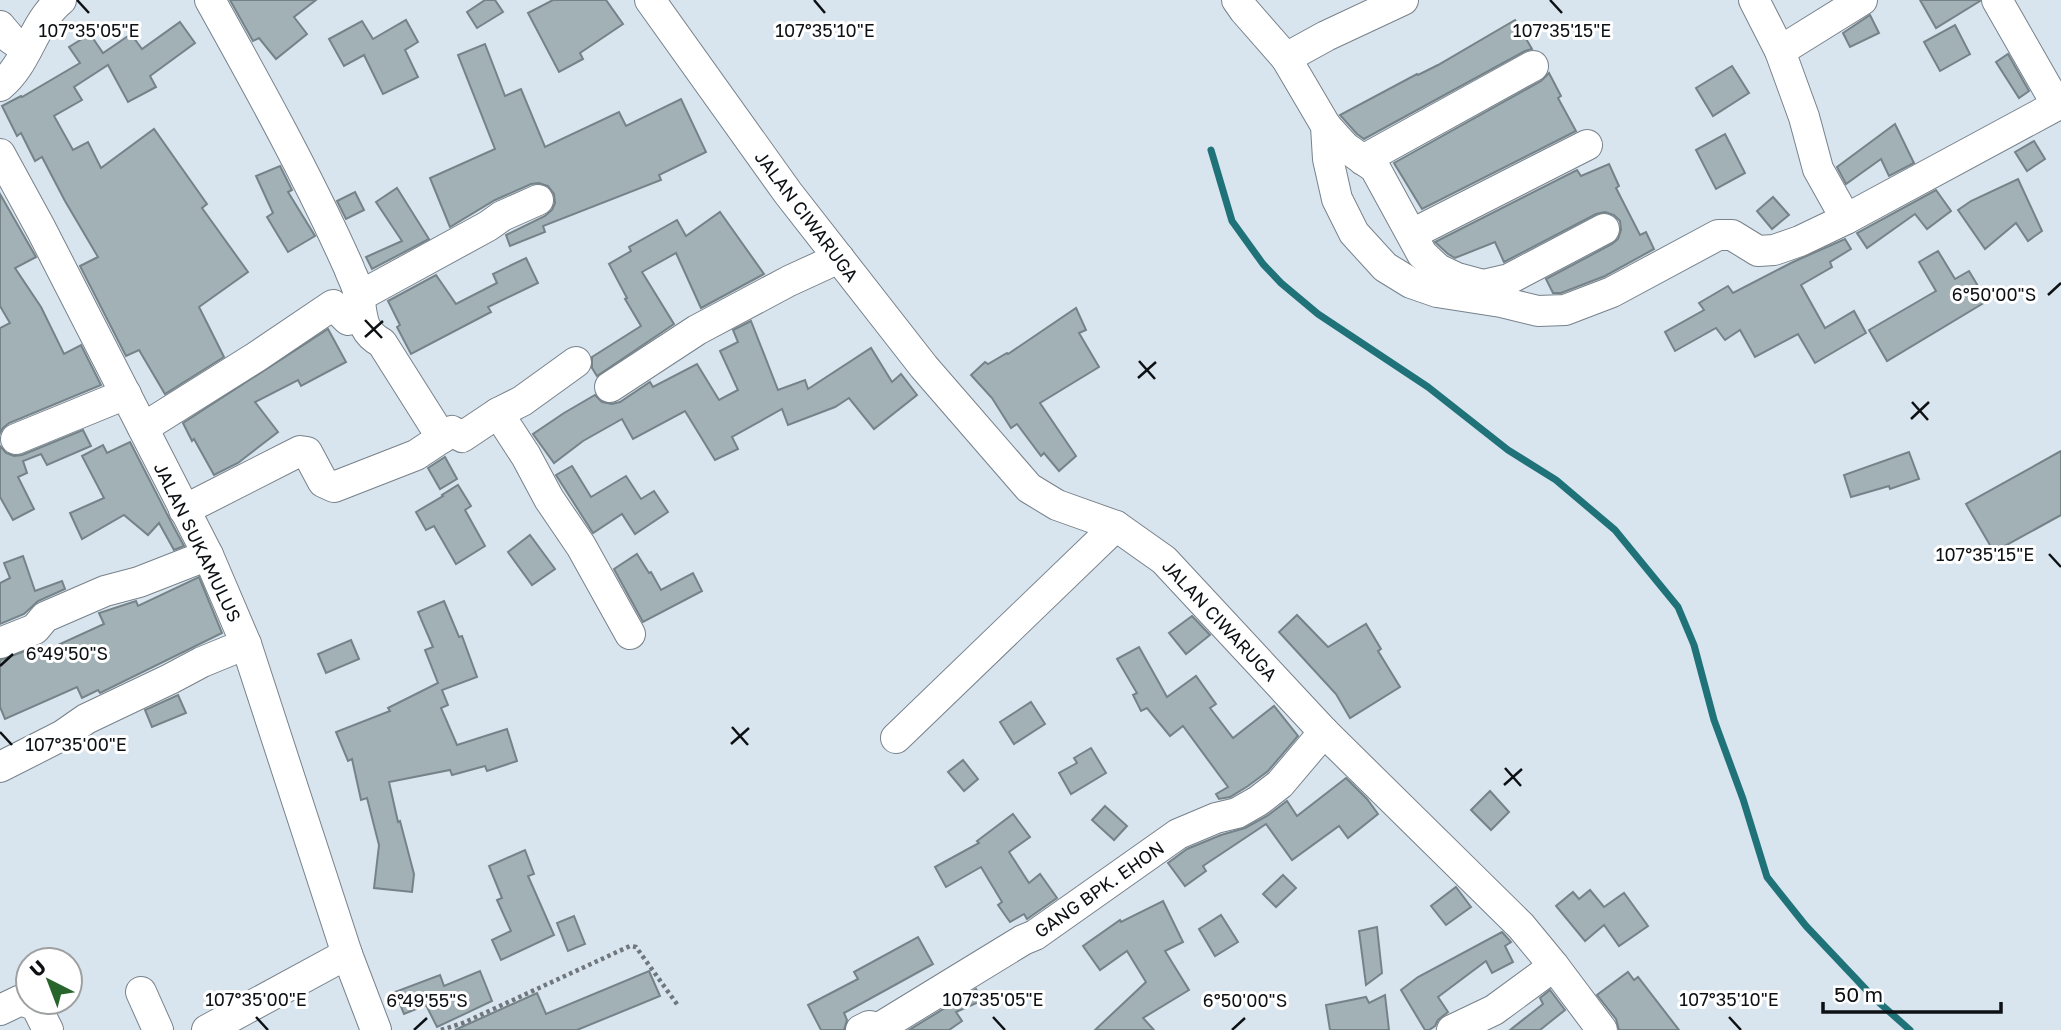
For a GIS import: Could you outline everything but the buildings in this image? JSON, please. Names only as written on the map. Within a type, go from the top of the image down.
[{"type":"street","points":[[0,86],[9,79],[21,62],[34,32],[52,7],[61,0]]},
{"type":"street","points":[[210,0],[291,145],[331,228],[357,288],[370,336],[382,343],[442,438]]},
{"type":"street","name":"JALAN CIWARUGA","points":[[650,0],[788,193],[924,367],[1029,488],[1057,505],[1116,526],[1164,560],[1324,732],[1521,926],[1602,1030]]},
{"type":"street","points":[[1237,0],[1286,58],[1326,126],[1345,148],[1375,168],[1422,254],[1438,269],[1457,278],[1483,285],[1509,279],[1604,229]]},
{"type":"street","points":[[1286,58],[1403,0]]},
{"type":"street","points":[[1754,0],[1780,51],[1804,117],[1818,169],[1846,219]]},
{"type":"street","points":[[1780,51],[1862,0]]},
{"type":"street","points":[[1326,126],[1328,159],[1337,199],[1354,233],[1385,267],[1411,283],[1437,292],[1538,311],[1565,310],[1612,292],[1707,239],[1732,235],[1758,251],[1774,250],[1800,241],[2057,111],[1997,0]]},
{"type":"street","points":[[0,26],[11,39],[27,49]]},
{"type":"street","points":[[1363,160],[1533,66]]},
{"type":"street","points":[[1412,234],[1587,145]]},
{"type":"street","name":"JALAN SUKAMULUS","points":[[0,154],[208,555],[246,644],[348,954],[376,1030]]},
{"type":"street","points":[[143,428],[333,305],[348,320],[360,306],[502,216],[538,200]]},
{"type":"street","points":[[610,387],[697,330],[839,258]]},
{"type":"street","points":[[184,510],[300,451],[307,452],[323,482],[334,487],[416,455],[452,431],[462,437],[522,401],[576,362]]},
{"type":"street","points":[[16,439],[126,394]]},
{"type":"street","points":[[499,413],[549,499],[581,546],[630,634]]},
{"type":"street","points":[[896,738],[1116,526]]},
{"type":"street","points":[[0,643],[35,629],[45,617],[105,591],[139,582],[208,555]]},
{"type":"street","points":[[0,767],[63,735],[86,719],[202,662],[246,644]]},
{"type":"street","name":"GANG BPK. EHON","points":[[861,1030],[869,1026],[879,1028],[1035,935],[1178,834],[1216,818],[1237,813],[1258,801],[1280,784],[1324,732]]},
{"type":"street","points":[[207,1030],[348,954]]},
{"type":"street","points":[[1452,1030],[1494,1010],[1554,966]]},
{"type":"street","points":[[141,992],[159,1030]]},
{"type":"street","points":[[0,1010],[21,1000],[36,1006],[48,1030]]},
{"type":"path","points":[[441,1030],[463,1023],[630,946],[636,947],[678,1007]]},
{"type":"path","points":[[463,1023],[466,1030]]},
{"type":"waterway","points":[[1211,150],[1232,221],[1263,264],[1281,283],[1318,314],[1428,387],[1508,450],[1556,480],[1615,530],[1678,607],[1694,645],[1714,720],[1743,799],[1767,877],[1806,926],[1875,999],[1910,1030]]}]
